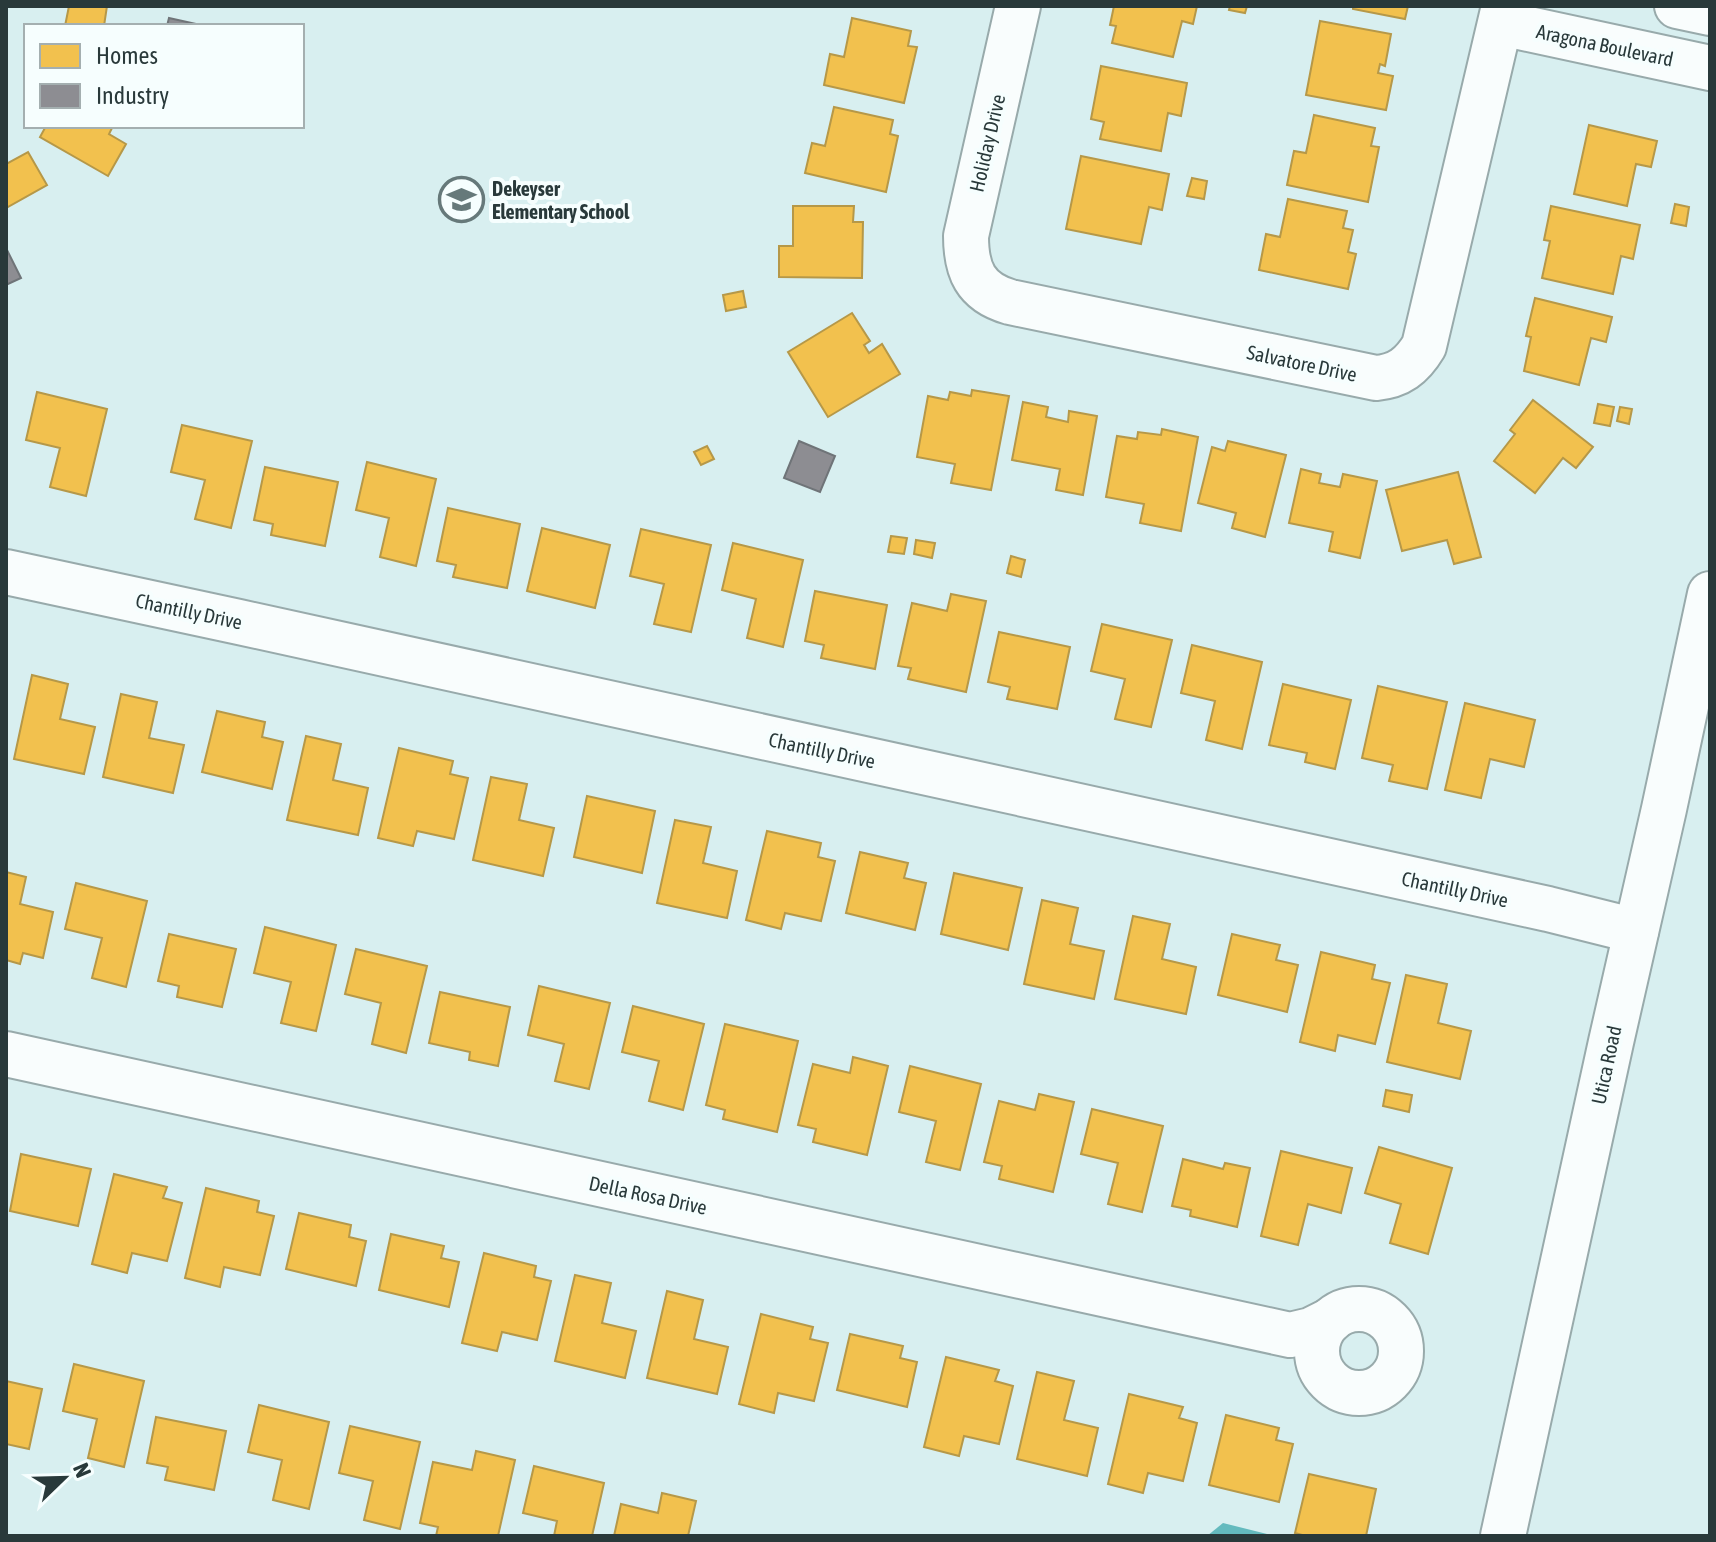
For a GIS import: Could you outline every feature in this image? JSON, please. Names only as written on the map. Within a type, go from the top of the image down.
[{"type":"street","name":"Holiday Drive","points":[[974,278],[968,266],[966,236],[1018,6]]},
{"type":"street","points":[[1677,6],[1710,13]]},
{"type":"street","name":"Salvatore Drive","points":[[974,278],[996,298],[1010,302],[1360,376],[1392,376],[1406,369],[1417,359],[1427,337],[1502,14]]},
{"type":"street","name":"Aragona Boulevard","points":[[1502,14],[1710,68]]},
{"type":"street","name":"Chantilly Drive","points":[[6,572],[1548,909],[1636,931]]},
{"type":"street","name":"Utica Road","points":[[1503,1536],[1710,594]]},
{"type":"street","name":"Della Rosa Drive","points":[[6,1054],[1290,1335]]},
{"type":"street","points":[[1356,1309],[1370,1311],[1392,1325],[1401,1351],[1399,1364],[1393,1377],[1382,1386],[1370,1392],[1356,1393],[1330,1382],[1307,1350],[1290,1335],[1311,1330],[1343,1312],[1356,1309]]},
{"type":"street","points":[[1322,1371],[1318,1343],[1322,1330],[1331,1320]]},
{"type":"water","points":[[1223,1523],[1271,1535],[1271,1536],[1207,1536]]},
{"type":"building: Homes","points":[[69,6],[107,6],[104,24],[65,24]]},
{"type":"building: Homes","points":[[1114,6],[1197,6],[1193,24],[1182,21],[1173,57],[1112,43],[1116,26],[1110,25]]},
{"type":"building: Homes","points":[[1230,6],[1247,6],[1245,13],[1229,10]]},
{"type":"building: Homes","points":[[1353,6],[1408,6],[1405,19],[1353,9]]},
{"type":"building: Homes","points":[[852,18],[911,31],[908,46],[917,47],[904,103],[824,85],[830,54],[844,57]]},
{"type":"building: Homes","points":[[1320,21],[1391,34],[1385,66],[1380,64],[1378,73],[1393,76],[1386,110],[1306,95]]},
{"type":"building: Homes","points":[[1101,66],[1187,83],[1181,116],[1168,113],[1161,151],[1100,139],[1104,122],[1091,119]]},
{"type":"building: Homes","points":[[834,107],[893,120],[890,134],[898,136],[886,192],[805,173],[812,143],[825,146]]},
{"type":"building: Homes","points":[[1314,115],[1375,128],[1371,146],[1379,147],[1368,202],[1287,185],[1294,151],[1306,153]]},
{"type":"building: Homes","points":[[1589,125],[1657,141],[1651,167],[1636,164],[1627,206],[1574,194]]},
{"type":"building: Homes","points":[[45,128],[112,128],[109,134],[126,144],[108,176],[40,137]]},
{"type":"building: Homes","points":[[28,152],[47,185],[6,208],[6,164]]},
{"type":"building: Homes","points":[[1081,156],[1169,174],[1162,210],[1149,207],[1141,244],[1066,229]]},
{"type":"building: Homes","points":[[1192,178],[1207,181],[1204,199],[1187,196]]},
{"type":"building: Homes","points":[[1288,199],[1347,211],[1343,228],[1353,230],[1348,252],[1356,254],[1348,289],[1259,270],[1266,234],[1280,237]]},
{"type":"building: Homes","points":[[1675,204],[1689,207],[1686,226],[1671,223]]},
{"type":"building: Homes","points":[[793,206],[854,206],[853,222],[863,222],[862,278],[779,277],[779,246],[793,246]]},
{"type":"building: Homes","points":[[1551,206],[1640,225],[1633,259],[1621,256],[1613,294],[1542,278],[1550,241],[1544,240]]},
{"type":"building: Homes","points":[[743,291],[746,307],[726,311],[723,295]]},
{"type":"building: Homes","points":[[1535,298],[1612,317],[1606,342],[1591,338],[1579,385],[1524,371],[1531,337],[1526,336]]},
{"type":"building: Homes","points":[[852,313],[870,341],[864,345],[869,353],[882,344],[900,374],[828,417],[788,352]]},
{"type":"building: Homes","points":[[972,390],[1009,396],[991,490],[951,483],[955,464],[917,457],[928,396],[948,400],[950,392],[971,396]]},
{"type":"building: Homes","points":[[37,392],[107,409],[86,496],[50,487],[60,448],[26,440]]},
{"type":"building: Homes","points":[[1533,400],[1593,447],[1576,468],[1563,458],[1535,493],[1494,461],[1515,434],[1510,430]]},
{"type":"building: Homes","points":[[1023,402],[1048,407],[1046,417],[1068,422],[1069,411],[1097,416],[1083,495],[1056,490],[1060,469],[1012,460]]},
{"type":"building: Homes","points":[[1598,404],[1614,407],[1610,426],[1594,423]]},
{"type":"building: Homes","points":[[1620,407],[1632,409],[1629,424],[1617,421]]},
{"type":"building: Homes","points":[[182,425],[252,441],[231,528],[195,519],[205,480],[171,472]]},
{"type":"building: Homes","points":[[1162,429],[1198,437],[1181,531],[1140,523],[1144,504],[1106,497],[1117,436],[1137,439],[1138,432],[1161,435]]},
{"type":"building: Homes","points":[[1228,441],[1286,455],[1265,537],[1232,528],[1236,513],[1198,503],[1212,447],[1225,451]]},
{"type":"building: Homes","points":[[707,446],[714,459],[701,465],[694,452]]},
{"type":"building: Homes","points":[[367,462],[436,479],[416,566],[380,557],[389,518],[356,510]]},
{"type":"building: Homes","points":[[265,467],[338,482],[325,546],[271,535],[273,524],[254,520]]},
{"type":"building: Homes","points":[[1301,469],[1321,474],[1319,483],[1340,487],[1343,474],[1377,481],[1360,558],[1329,551],[1333,532],[1289,523]]},
{"type":"building: Homes","points":[[1458,472],[1481,557],[1454,564],[1447,540],[1402,551],[1386,490]]},
{"type":"building: Homes","points":[[448,508],[520,524],[507,588],[453,577],[456,565],[437,561]]},
{"type":"building: Homes","points":[[542,528],[610,545],[595,608],[527,591]]},
{"type":"building: Homes","points":[[641,529],[711,545],[691,632],[654,624],[664,584],[630,576]]},
{"type":"building: Homes","points":[[891,536],[907,538],[904,554],[888,552]]},
{"type":"building: Homes","points":[[916,540],[935,543],[932,558],[914,554]]},
{"type":"building: Homes","points":[[733,543],[803,560],[783,647],[747,638],[756,599],[722,590]]},
{"type":"building: Homes","points":[[1011,556],[1025,560],[1021,577],[1007,573]]},
{"type":"building: Homes","points":[[815,591],[887,605],[875,669],[821,658],[824,645],[805,641]]},
{"type":"building: Homes","points":[[951,594],[986,601],[966,692],[908,679],[911,668],[898,666],[912,603],[947,611]]},
{"type":"building: Homes","points":[[1102,624],[1172,640],[1151,727],[1115,719],[1125,679],[1091,671]]},
{"type":"building: Homes","points":[[999,632],[1070,647],[1057,709],[1007,699],[1010,687],[988,682]]},
{"type":"building: Homes","points":[[1192,645],[1262,662],[1242,749],[1206,740],[1215,701],[1181,693]]},
{"type":"building: Homes","points":[[32,675],[68,684],[60,719],[95,727],[84,774],[14,759]]},
{"type":"building: Homes","points":[[1283,684],[1351,700],[1335,769],[1305,762],[1307,753],[1269,745]]},
{"type":"building: Homes","points":[[1378,686],[1447,702],[1427,789],[1389,781],[1393,765],[1362,758]]},
{"type":"building: Homes","points":[[121,694],[157,702],[149,738],[184,745],[173,793],[103,777]]},
{"type":"building: Homes","points":[[1465,703],[1535,720],[1524,767],[1490,759],[1481,798],[1445,790]]},
{"type":"building: Homes","points":[[217,711],[265,722],[262,737],[283,742],[272,789],[202,772]]},
{"type":"building: Homes","points":[[306,736],[341,744],[333,780],[368,788],[358,835],[287,820]]},
{"type":"building: Homes","points":[[399,748],[453,761],[450,774],[468,778],[454,839],[417,831],[413,846],[378,838]]},
{"type":"building: Homes","points":[[491,777],[527,784],[519,820],[554,828],[543,876],[473,860]]},
{"type":"building: Homes","points":[[587,796],[655,811],[642,873],[574,857]]},
{"type":"building: Homes","points":[[675,820],[711,827],[703,863],[737,871],[727,918],[657,903]]},
{"type":"building: Homes","points":[[767,831],[821,843],[818,857],[835,861],[821,921],[785,913],[781,929],[746,920]]},
{"type":"building: Homes","points":[[860,852],[908,863],[904,878],[926,883],[915,930],[846,913]]},
{"type":"building: Homes","points":[[6,872],[26,877],[20,904],[53,912],[43,958],[23,953],[20,964],[6,960]]},
{"type":"building: Homes","points":[[954,873],[1022,888],[1008,950],[941,934]]},
{"type":"building: Homes","points":[[76,883],[147,901],[126,987],[92,978],[102,938],[65,929]]},
{"type":"building: Homes","points":[[1042,900],[1078,908],[1070,944],[1104,951],[1094,999],[1024,984]]},
{"type":"building: Homes","points":[[1133,916],[1170,924],[1162,959],[1196,967],[1186,1014],[1115,999]]},
{"type":"building: Homes","points":[[265,927],[336,945],[316,1031],[281,1023],[291,982],[254,973]]},
{"type":"building: Homes","points":[[169,934],[236,949],[222,1007],[177,997],[179,986],[158,981]]},
{"type":"building: Homes","points":[[1232,934],[1280,945],[1276,960],[1298,965],[1287,1012],[1218,995]]},
{"type":"building: Homes","points":[[356,949],[427,966],[406,1053],[372,1044],[381,1003],[345,994]]},
{"type":"building: Homes","points":[[1321,952],[1375,965],[1372,979],[1390,983],[1375,1044],[1338,1035],[1335,1051],[1300,1042]]},
{"type":"building: Homes","points":[[1406,975],[1447,984],[1438,1023],[1471,1031],[1460,1079],[1387,1062]]},
{"type":"building: Homes","points":[[539,986],[610,1003],[589,1089],[555,1081],[564,1044],[528,1035]]},
{"type":"building: Homes","points":[[440,992],[510,1007],[498,1066],[469,1060],[470,1052],[429,1043]]},
{"type":"building: Homes","points":[[633,1006],[704,1024],[683,1110],[649,1101],[659,1061],[622,1052]]},
{"type":"building: Homes","points":[[725,1024],[798,1041],[777,1132],[723,1119],[725,1110],[706,1105]]},
{"type":"building: Homes","points":[[853,1057],[888,1066],[867,1155],[813,1142],[816,1129],[798,1125],[813,1064],[850,1073]]},
{"type":"building: Homes","points":[[910,1066],[981,1084],[960,1170],[926,1162],[936,1121],[899,1112]]},
{"type":"building: Homes","points":[[1386,1090],[1412,1095],[1409,1112],[1383,1106]]},
{"type":"building: Homes","points":[[1039,1094],[1074,1102],[1053,1192],[999,1179],[1002,1166],[984,1162],[999,1101],[1035,1110]]},
{"type":"building: Homes","points":[[1092,1109],[1163,1126],[1142,1212],[1108,1204],[1118,1163],[1081,1154]]},
{"type":"building: Homes","points":[[1379,1147],[1452,1168],[1428,1254],[1390,1243],[1401,1204],[1365,1193]]},
{"type":"building: Homes","points":[[1281,1151],[1352,1168],[1341,1213],[1308,1204],[1298,1245],[1261,1236]]},
{"type":"building: Homes","points":[[21,1154],[91,1169],[78,1226],[10,1211]]},
{"type":"building: Homes","points":[[1183,1159],[1223,1169],[1225,1163],[1250,1168],[1237,1227],[1190,1216],[1191,1210],[1172,1206]]},
{"type":"building: Homes","points":[[114,1174],[167,1187],[163,1198],[182,1203],[167,1261],[132,1253],[127,1273],[92,1264]]},
{"type":"building: Homes","points":[[206,1188],[259,1201],[257,1212],[274,1216],[260,1275],[224,1267],[220,1287],[185,1278]]},
{"type":"building: Homes","points":[[299,1213],[351,1225],[349,1237],[366,1241],[356,1286],[286,1269]]},
{"type":"building: Homes","points":[[391,1234],[444,1246],[441,1258],[459,1262],[449,1307],[379,1290]]},
{"type":"building: Homes","points":[[484,1253],[536,1266],[534,1277],[551,1281],[537,1340],[502,1332],[497,1351],[462,1343]]},
{"type":"building: Homes","points":[[575,1275],[611,1283],[602,1323],[636,1331],[625,1378],[555,1361]]},
{"type":"building: Homes","points":[[667,1291],[703,1300],[694,1339],[728,1347],[717,1394],[647,1378]]},
{"type":"building: Homes","points":[[761,1314],[813,1327],[810,1339],[828,1343],[814,1401],[778,1393],[774,1413],[739,1404]]},
{"type":"building: Homes","points":[[850,1334],[903,1346],[900,1358],[917,1362],[907,1407],[837,1390]]},
{"type":"building: Homes","points":[[946,1357],[999,1370],[995,1381],[1013,1386],[999,1444],[964,1436],[959,1456],[924,1447]]},
{"type":"building: Homes","points":[[74,1364],[144,1381],[124,1467],[88,1458],[97,1419],[63,1411]]},
{"type":"building: Homes","points":[[1037,1372],[1074,1381],[1064,1420],[1098,1428],[1087,1476],[1017,1459]]},
{"type":"building: Homes","points":[[6,1381],[42,1389],[29,1449],[6,1444]]},
{"type":"building: Homes","points":[[1129,1394],[1183,1407],[1179,1418],[1197,1423],[1183,1481],[1148,1473],[1143,1493],[1108,1484]]},
{"type":"building: Homes","points":[[259,1405],[329,1422],[309,1509],[273,1500],[282,1460],[248,1452]]},
{"type":"building: Homes","points":[[1226,1415],[1279,1428],[1276,1440],[1293,1444],[1279,1502],[1209,1485]]},
{"type":"building: Homes","points":[[156,1417],[226,1431],[214,1490],[165,1480],[168,1467],[147,1463]]},
{"type":"building: Homes","points":[[350,1426],[420,1442],[400,1529],[364,1520],[373,1481],[339,1473]]},
{"type":"building: Homes","points":[[476,1451],[515,1460],[498,1536],[436,1536],[438,1527],[420,1523],[433,1462],[472,1470]]},
{"type":"building: Homes","points":[[534,1466],[604,1483],[592,1536],[554,1536],[557,1521],[523,1513]]},
{"type":"building: Homes","points":[[1309,1474],[1376,1489],[1366,1536],[1306,1536],[1295,1533]]},
{"type":"building: Homes","points":[[662,1493],[696,1501],[688,1536],[614,1536],[621,1504],[658,1513]]},
{"type":"building: Industry","points":[[169,18],[196,24],[168,24]]},
{"type":"building: Industry","points":[[6,248],[21,278],[6,285]]},
{"type":"building: Industry","points":[[799,441],[835,456],[820,492],[784,478]]},
{"type":"place","name":"Dekeyser Elementary School","points":[[461,199]]}]
